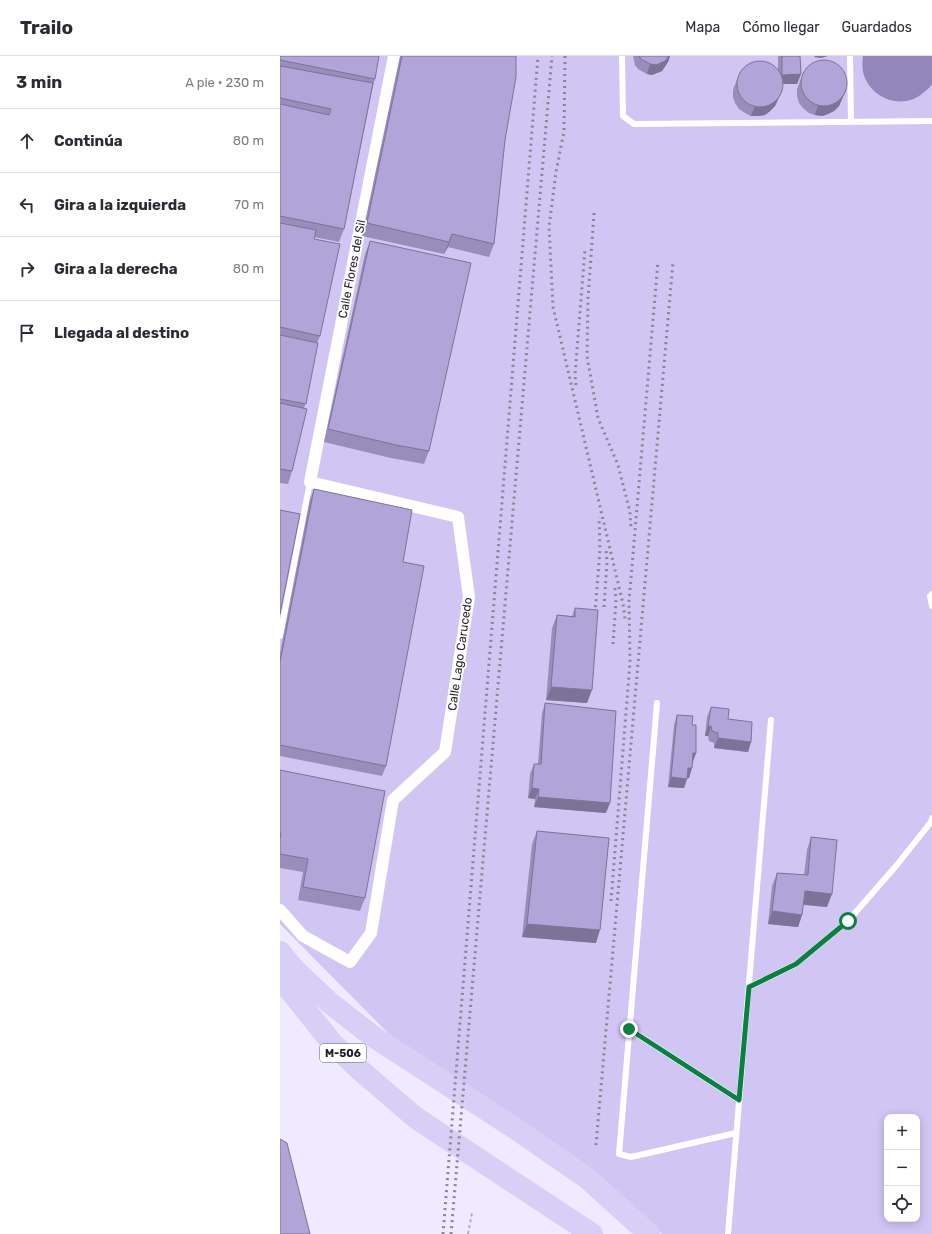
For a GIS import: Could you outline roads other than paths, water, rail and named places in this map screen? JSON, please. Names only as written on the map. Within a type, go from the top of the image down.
[{"type":"highway","name":"M-506","points":[[280,952],[295,970],[330,1003],[371,1036],[516,1129],[587,1178],[649,1234]]},
{"type":"highway","name":"M-506","points":[[280,978],[334,1044],[360,1070],[416,1118],[592,1234]]},
{"type":"street","name":"Calle Flores del Sil","points":[[310,482],[394,56]]},
{"type":"street","name":"Calle Lago Carucedo","points":[[280,910],[303,936],[350,962],[371,933],[389,799],[445,752],[470,597],[458,518],[310,482]]},
{"type":"lane","points":[[622,56],[623,116],[634,124],[932,121]]},
{"type":"lane","points":[[850,56],[851,122]]},
{"type":"lane","points":[[280,636],[310,482]]},
{"type":"lane","points":[[932,594],[930,596],[932,606]]},
{"type":"lane","points":[[657,703],[619,1154],[631,1157],[736,1133]]},
{"type":"lane","points":[[728,1234],[771,720]]},
{"type":"lane","points":[[749,987],[796,964],[848,921],[896,866],[931,822],[932,818]]},
{"type":"lane","points":[[629,1029],[739,1100]]},
{"type":"railway","points":[[443,1234],[538,56]]},
{"type":"railway","points":[[451,1234],[552,56]]},
{"type":"railway","points":[[565,56],[564,131],[556,172],[549,227],[553,307],[623,604],[625,619]]},
{"type":"railway","points":[[594,213],[588,299],[587,356],[598,418],[618,465],[630,512],[631,529]]},
{"type":"railway","points":[[576,385],[575,375],[585,249]]},
{"type":"railway","points":[[611,901],[630,662],[629,601],[658,261]]},
{"type":"railway","points":[[596,1145],[673,262]]},
{"type":"railway","points":[[595,613],[600,549],[599,517]]},
{"type":"railway","points":[[604,607],[607,562],[606,549]]},
{"type":"railway","points":[[613,644],[616,600],[615,588]]}]
